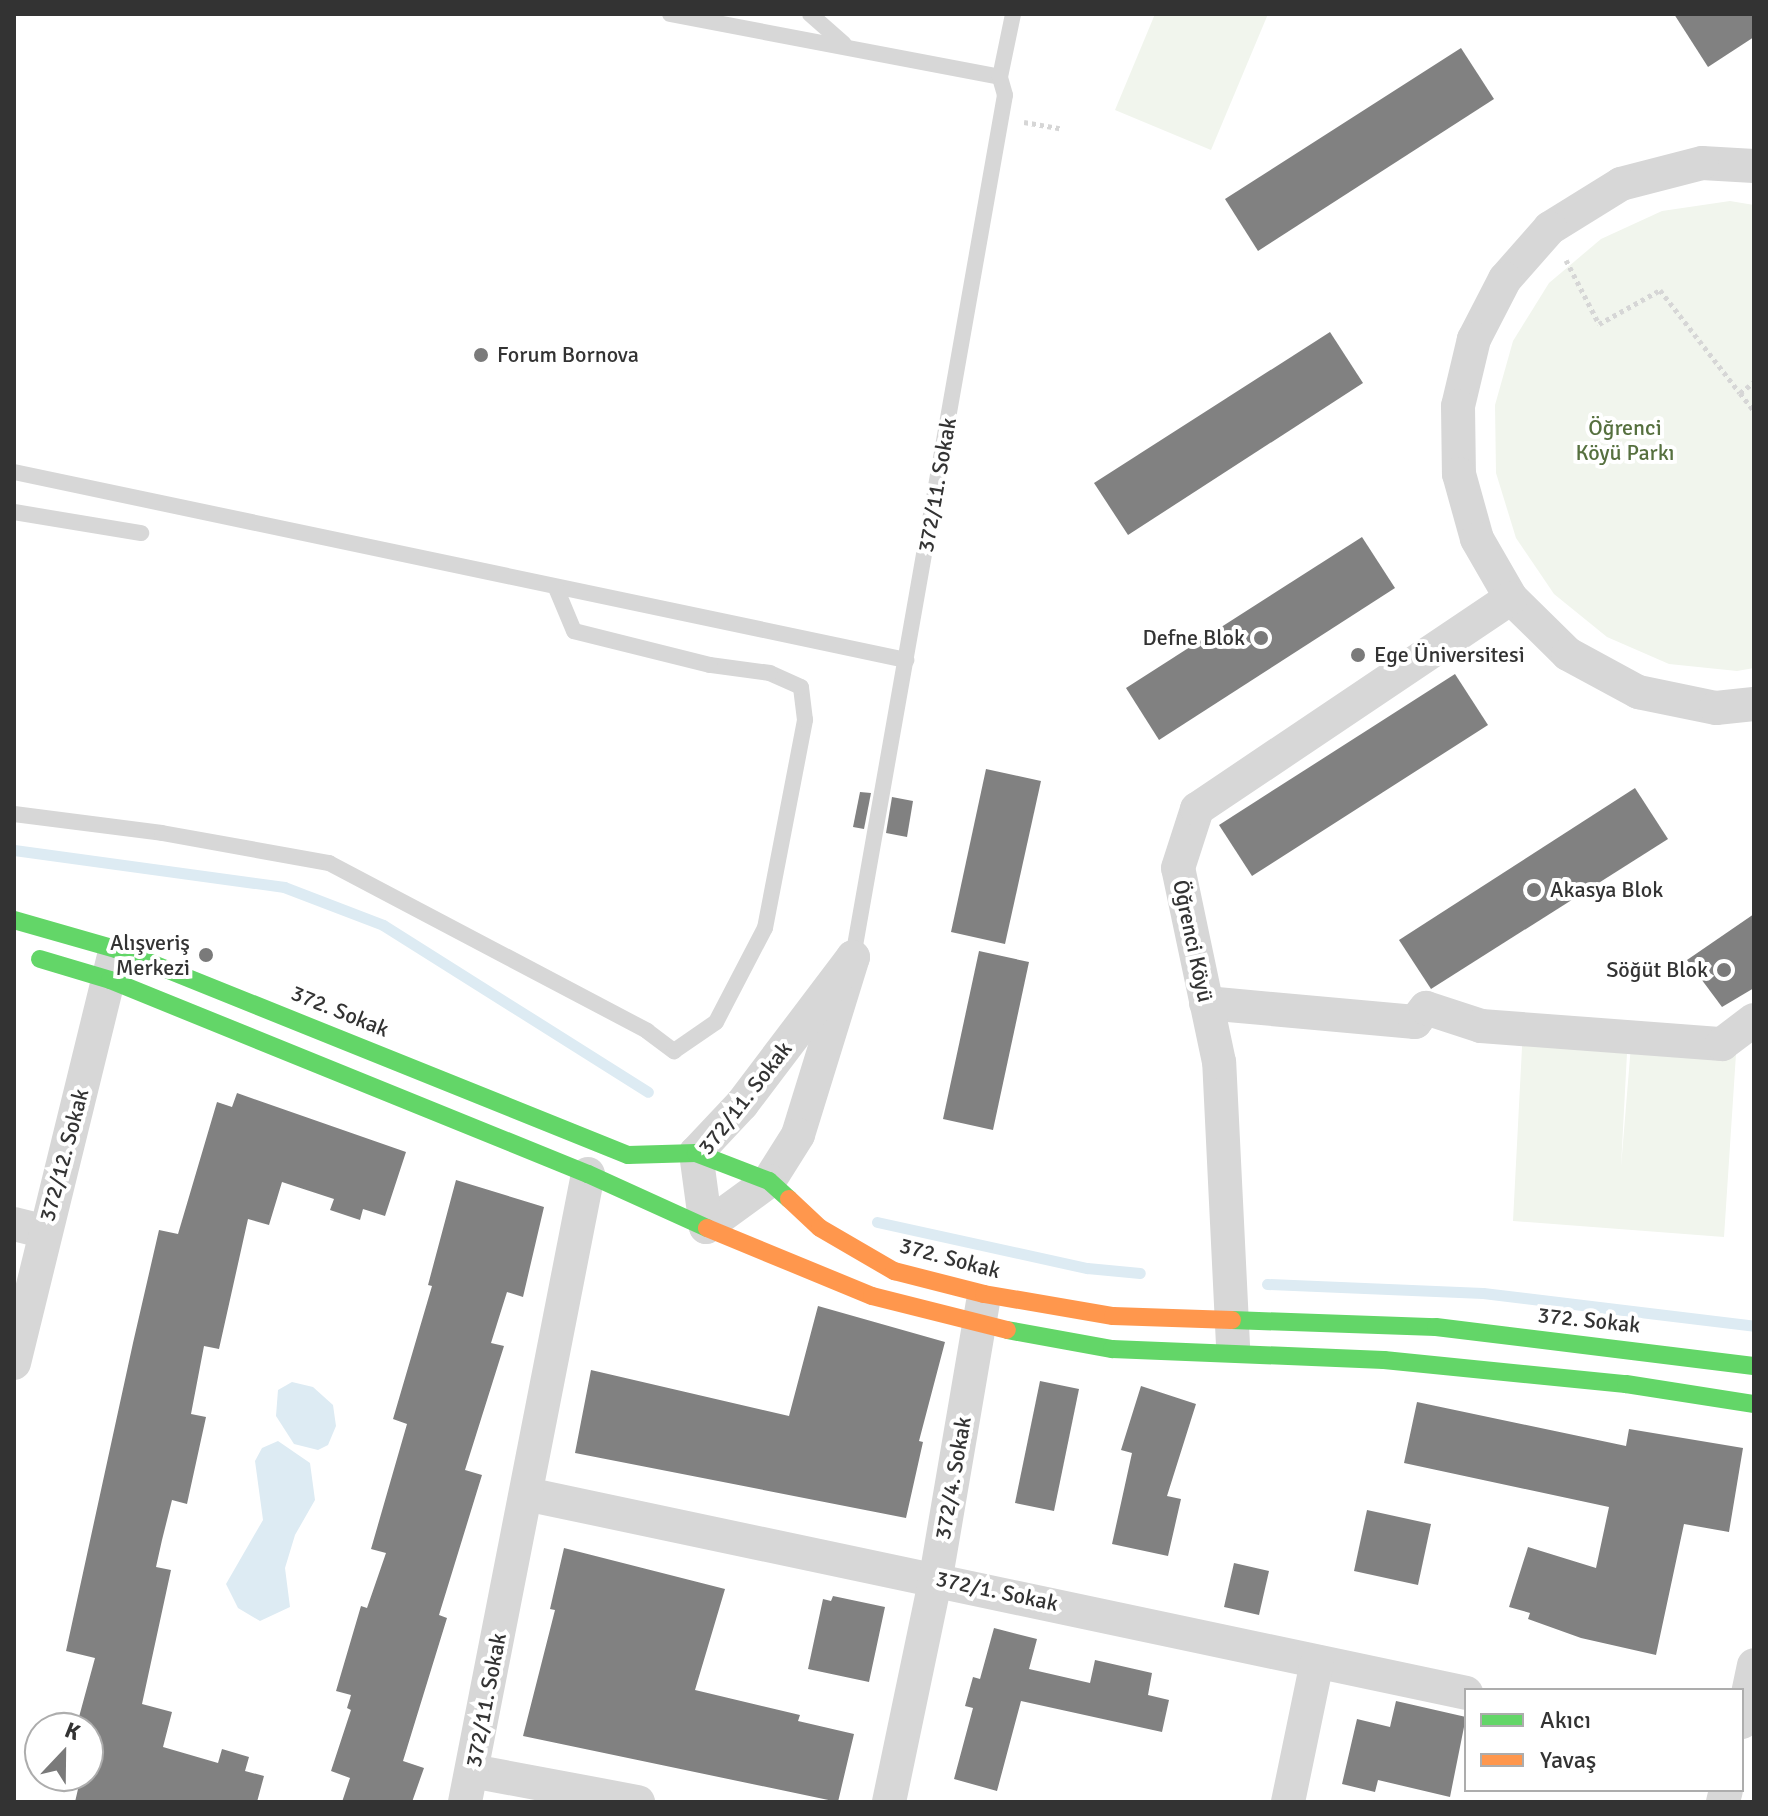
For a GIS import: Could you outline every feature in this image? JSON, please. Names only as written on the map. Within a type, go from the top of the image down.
[{"type":"main road","name":"372. Sokak","points":[[14,920],[706,1227],[872,1296],[982,1310],[1233,1323],[1436,1327],[1754,1366]]},
{"type":"main road","name":"372. Sokak","points":[[14,952],[113,965],[628,1155],[696,1153],[769,1181],[820,1228],[894,1271],[982,1310],[1112,1349],[1232,1357],[1384,1360],[1626,1384],[1754,1404]]},
{"type":"street","points":[[1754,166],[1702,163],[1621,184],[1550,228],[1505,279],[1474,339],[1458,406],[1459,474],[1477,539],[1511,598],[1568,654],[1638,692],[1716,708],[1754,704]]},
{"type":"street","name":"Öğrenci Köyü","points":[[1232,1357],[1233,1323],[1219,1062],[1178,868],[1197,809],[1511,598]]},
{"type":"street","name":"372/11. Sokak","points":[[853,957],[798,1135],[769,1181],[706,1227],[696,1153],[742,1104],[853,957]]},
{"type":"street","name":"372/12. Sokak","points":[[14,1363],[29,1228],[113,965]]},
{"type":"street","points":[[1206,1003],[1415,1022],[1426,1008],[1481,1026],[1722,1044],[1754,1020]]},
{"type":"street","name":"372/11. Sokak","points":[[469,1786],[588,1174]]},
{"type":"street","name":"372/4. Sokak","points":[[889,1802],[936,1577],[982,1310]]},
{"type":"street","name":"372/1. Sokak","points":[[526,1494],[936,1577],[1464,1693]]},
{"type":"street","points":[[1288,1802],[1317,1662]]},
{"type":"street","points":[[1744,1712],[1754,1665]]},
{"type":"street","points":[[469,1786],[638,1802]]},
{"type":"lane","points":[[670,14],[844,44],[1000,77]]},
{"type":"lane","points":[[810,14],[844,44]]},
{"type":"lane","name":"372/11. Sokak","points":[[853,957],[1005,95],[1000,77],[1013,14]]},
{"type":"lane","points":[[14,472],[906,660]]},
{"type":"lane","points":[[14,512],[141,533]]},
{"type":"lane","points":[[14,814],[162,833],[329,863],[647,1031],[674,1051],[716,1022],[765,928],[805,720],[801,687],[770,673],[710,665],[574,631],[556,588]]},
{"type":"path","points":[[1001,117],[1062,129]]},
{"type":"path","points":[[1550,228],[1599,324],[1660,290],[1754,411]]},
{"type":"path","points":[[1740,393],[1754,382]]},
{"type":"green space","points":[[1155,14],[1268,14],[1211,150],[1115,110]]},
{"type":"green space","name":"Öğrenci Köyü Parkı","points":[[1730,201],[1754,205],[1754,668],[1737,671],[1669,664],[1607,637],[1554,594],[1516,538],[1496,473],[1495,405],[1513,341],[1549,283],[1601,239],[1662,211]]},
{"type":"green space","points":[[1523,1028],[1628,1034],[1621,1167],[1631,1045],[1736,1054],[1724,1237],[1513,1221]]},
{"type":"shaded area","points":[[292,1382],[313,1387],[333,1405],[336,1426],[328,1445],[318,1450],[294,1444],[276,1416],[278,1390]]},
{"type":"shaded area","points":[[278,1441],[310,1463],[315,1500],[295,1535],[285,1568],[290,1607],[260,1621],[238,1608],[226,1584],[263,1520],[255,1461],[262,1448]]},
{"type":"building","points":[[1674,14],[1754,14],[1754,37],[1708,67]]},
{"type":"building","points":[[1461,48],[1494,99],[1258,251],[1225,199]]},
{"type":"building","points":[[1330,332],[1363,383],[1128,535],[1094,483]]},
{"type":"building","name":"Defne Blok","points":[[1362,537],[1395,588],[1159,740],[1126,688]]},
{"type":"building","points":[[1455,674],[1488,725],[1252,876],[1219,825]]},
{"type":"building","points":[[986,769],[1041,781],[1005,944],[951,932]]},
{"type":"building","name":"Akasya Blok","points":[[1635,788],[1668,839],[1431,989],[1399,940]]},
{"type":"building","points":[[860,792],[871,793],[864,829],[853,827]]},
{"type":"building","points":[[892,797],[913,801],[907,837],[886,833]]},
{"type":"building","name":"Söğüt Blok","points":[[1754,914],[1754,988],[1722,1007],[1687,960]]},
{"type":"building","points":[[979,951],[1029,962],[993,1130],[943,1119]]},
{"type":"building","points":[[237,1093],[406,1152],[385,1216],[363,1209],[360,1220],[330,1210],[334,1199],[282,1182],[269,1225],[248,1219],[219,1349],[204,1346],[191,1414],[206,1417],[187,1504],[172,1500],[162,1540],[156,1567],[171,1570],[142,1704],[172,1712],[163,1747],[218,1763],[222,1749],[249,1757],[245,1771],[264,1776],[257,1802],[75,1802],[77,1792],[104,1792],[104,1712],[80,1712],[95,1658],[66,1651],[133,1343],[159,1230],[178,1234],[217,1102],[232,1107]]},
{"type":"building","points":[[456,1180],[544,1207],[523,1297],[507,1292],[491,1343],[504,1346],[465,1470],[482,1475],[439,1615],[447,1618],[403,1761],[424,1768],[412,1802],[342,1802],[350,1778],[331,1771],[351,1710],[347,1708],[351,1695],[336,1691],[361,1606],[367,1608],[386,1553],[371,1549],[407,1424],[393,1419],[432,1286],[428,1285]]},
{"type":"building","points":[[818,1306],[945,1342],[919,1441],[923,1442],[906,1518],[575,1453],[591,1370],[789,1416]]},
{"type":"building","points":[[1040,1381],[1079,1389],[1054,1511],[1015,1503]]},
{"type":"building","points":[[1141,1386],[1196,1404],[1167,1496],[1181,1499],[1168,1556],[1112,1544],[1132,1453],[1121,1450]]},
{"type":"building","points":[[1417,1402],[1626,1446],[1629,1429],[1743,1448],[1729,1532],[1684,1524],[1656,1655],[1581,1638],[1528,1619],[1530,1613],[1509,1607],[1528,1547],[1596,1568],[1609,1507],[1404,1463]]},
{"type":"building","points":[[1367,1510],[1431,1524],[1418,1585],[1354,1571]]},
{"type":"building","points":[[564,1548],[725,1589],[695,1690],[800,1715],[798,1721],[854,1734],[838,1802],[523,1736],[555,1610],[550,1609]]},
{"type":"building","points":[[1234,1563],[1269,1571],[1259,1615],[1224,1607]]},
{"type":"building","points":[[833,1596],[885,1607],[869,1682],[808,1669],[823,1599],[831,1601]]},
{"type":"building","points":[[994,1628],[1037,1639],[1029,1669],[1090,1683],[1095,1660],[1152,1673],[1148,1695],[1169,1700],[1162,1732],[1021,1701],[997,1791],[954,1779],[973,1708],[965,1706],[973,1677],[980,1679]]},
{"type":"building","points":[[1396,1701],[1464,1717],[1450,1797],[1378,1780],[1375,1792],[1342,1784],[1357,1719],[1390,1727]]},
{"type":"waterway","points":[[14,850],[284,887],[383,925],[648,1092]]},
{"type":"waterway","points":[[877,1222],[1087,1268],[1140,1273]]},
{"type":"waterway","points":[[1267,1284],[1483,1293],[1754,1326]]},
{"type":"traffic: fast","points":[[14,920],[116,949],[628,1155],[696,1153],[769,1181],[789,1199]]},
{"type":"traffic: fast","points":[[40,959],[110,980],[588,1174],[707,1228]]},
{"type":"traffic: fast","points":[[1232,1320],[1436,1327],[1754,1366]]},
{"type":"traffic: fast","points":[[1007,1330],[1112,1349],[1384,1360],[1626,1384],[1754,1404]]},
{"type":"traffic: slow","points":[[789,1199],[820,1228],[894,1271],[984,1294],[1113,1316],[1232,1320]]},
{"type":"traffic: slow","points":[[707,1228],[872,1296],[1007,1330]]},
{"type":"place","name":"Forum Bornova","points":[[481,355]]},
{"type":"place","name":"Defne Blok","points":[[1261,638]]},
{"type":"place","name":"Ege Üniversitesi","points":[[1358,655]]},
{"type":"place","name":"Akasya Blok","points":[[1534,890]]},
{"type":"place","name":"Alışveriş Merkezi","points":[[206,955]]},
{"type":"place","name":"Söğüt Blok","points":[[1724,970]]}]
